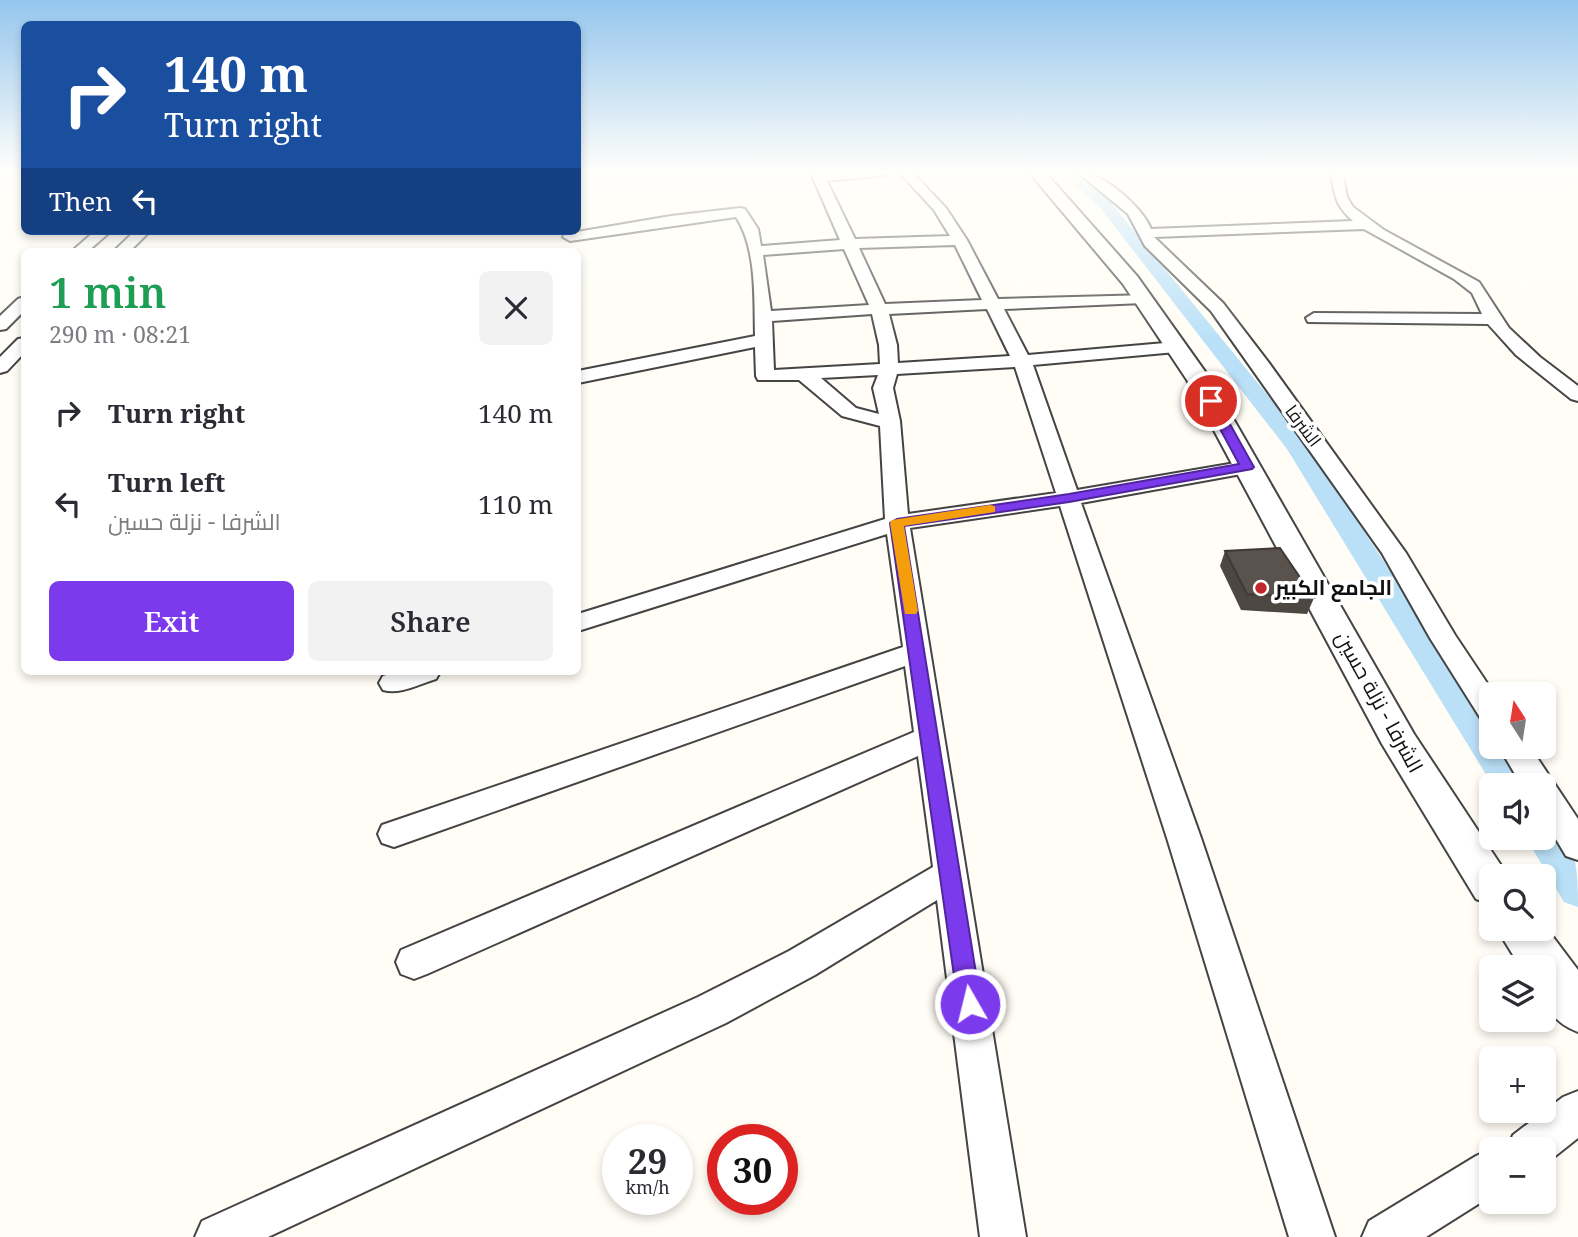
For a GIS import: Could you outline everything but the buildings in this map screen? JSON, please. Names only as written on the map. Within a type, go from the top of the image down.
[{"type":"street","points":[[570,237],[616,229]]},
{"type":"street","points":[[750,229],[762,290],[765,376],[1022,361],[1176,347]]},
{"type":"street","points":[[843,229],[879,309],[888,345],[888,368],[883,388],[890,421],[897,523],[1003,1237]]},
{"type":"street","points":[[953,229],[995,305],[1022,361],[1184,838],[1312,1237]]},
{"type":"street","name":"الشرفا - نزلة حسين","points":[[1085,229],[1143,298],[1199,380],[1401,744],[1479,867]]},
{"type":"street","name":"الشرفا","points":[[1144,229],[1150,243],[1224,315],[1317,443],[1394,553],[1479,694]]},
{"type":"street","points":[[1147,233],[1265,229]]},
{"type":"street","points":[[1373,229],[1466,279],[1481,293],[1490,308],[1492,319],[1535,362],[1578,395]]},
{"type":"street","points":[[83,248],[99,235]]},
{"type":"street","points":[[124,248],[139,235]]},
{"type":"street","points":[[754,251],[960,240]]},
{"type":"street","points":[[763,317],[879,309],[1143,298]]},
{"type":"street","points":[[0,325],[21,305]]},
{"type":"street","points":[[1314,318],[1492,319]]},
{"type":"street","points":[[581,376],[762,340]]},
{"type":"street","points":[[0,367],[21,346]]},
{"type":"street","points":[[805,375],[839,408],[859,416],[890,421]]},
{"type":"street","points":[[581,622],[897,523],[1069,498],[1247,467]]},
{"type":"street","points":[[394,834],[917,652]]},
{"type":"street","points":[[393,683],[417,675]]},
{"type":"street","points":[[414,962],[930,738]]},
{"type":"street","points":[[1556,812],[1578,846]]},
{"type":"street","points":[[218,1237],[712,1010],[802,963],[951,874]]},
{"type":"street","points":[[1530,941],[1578,1009]]},
{"type":"street","points":[[1545,1137],[1578,1112]]},
{"type":"street","points":[[1385,1237],[1479,1178]]},
{"type":"waterway","points":[[1124,229],[1297,446],[1504,773]]},
{"type":"waterway","points":[[1553,850],[1578,890]]},
{"type":"slow traffic","points":[[910,611],[897,523],[990,509]]},
{"type":"place","name":"الجامع الكبير","points":[[1261,588]]},
{"type":"route","points":[[970,1004],[897,523],[1069,498],[1247,467],[1211,401]]}]
